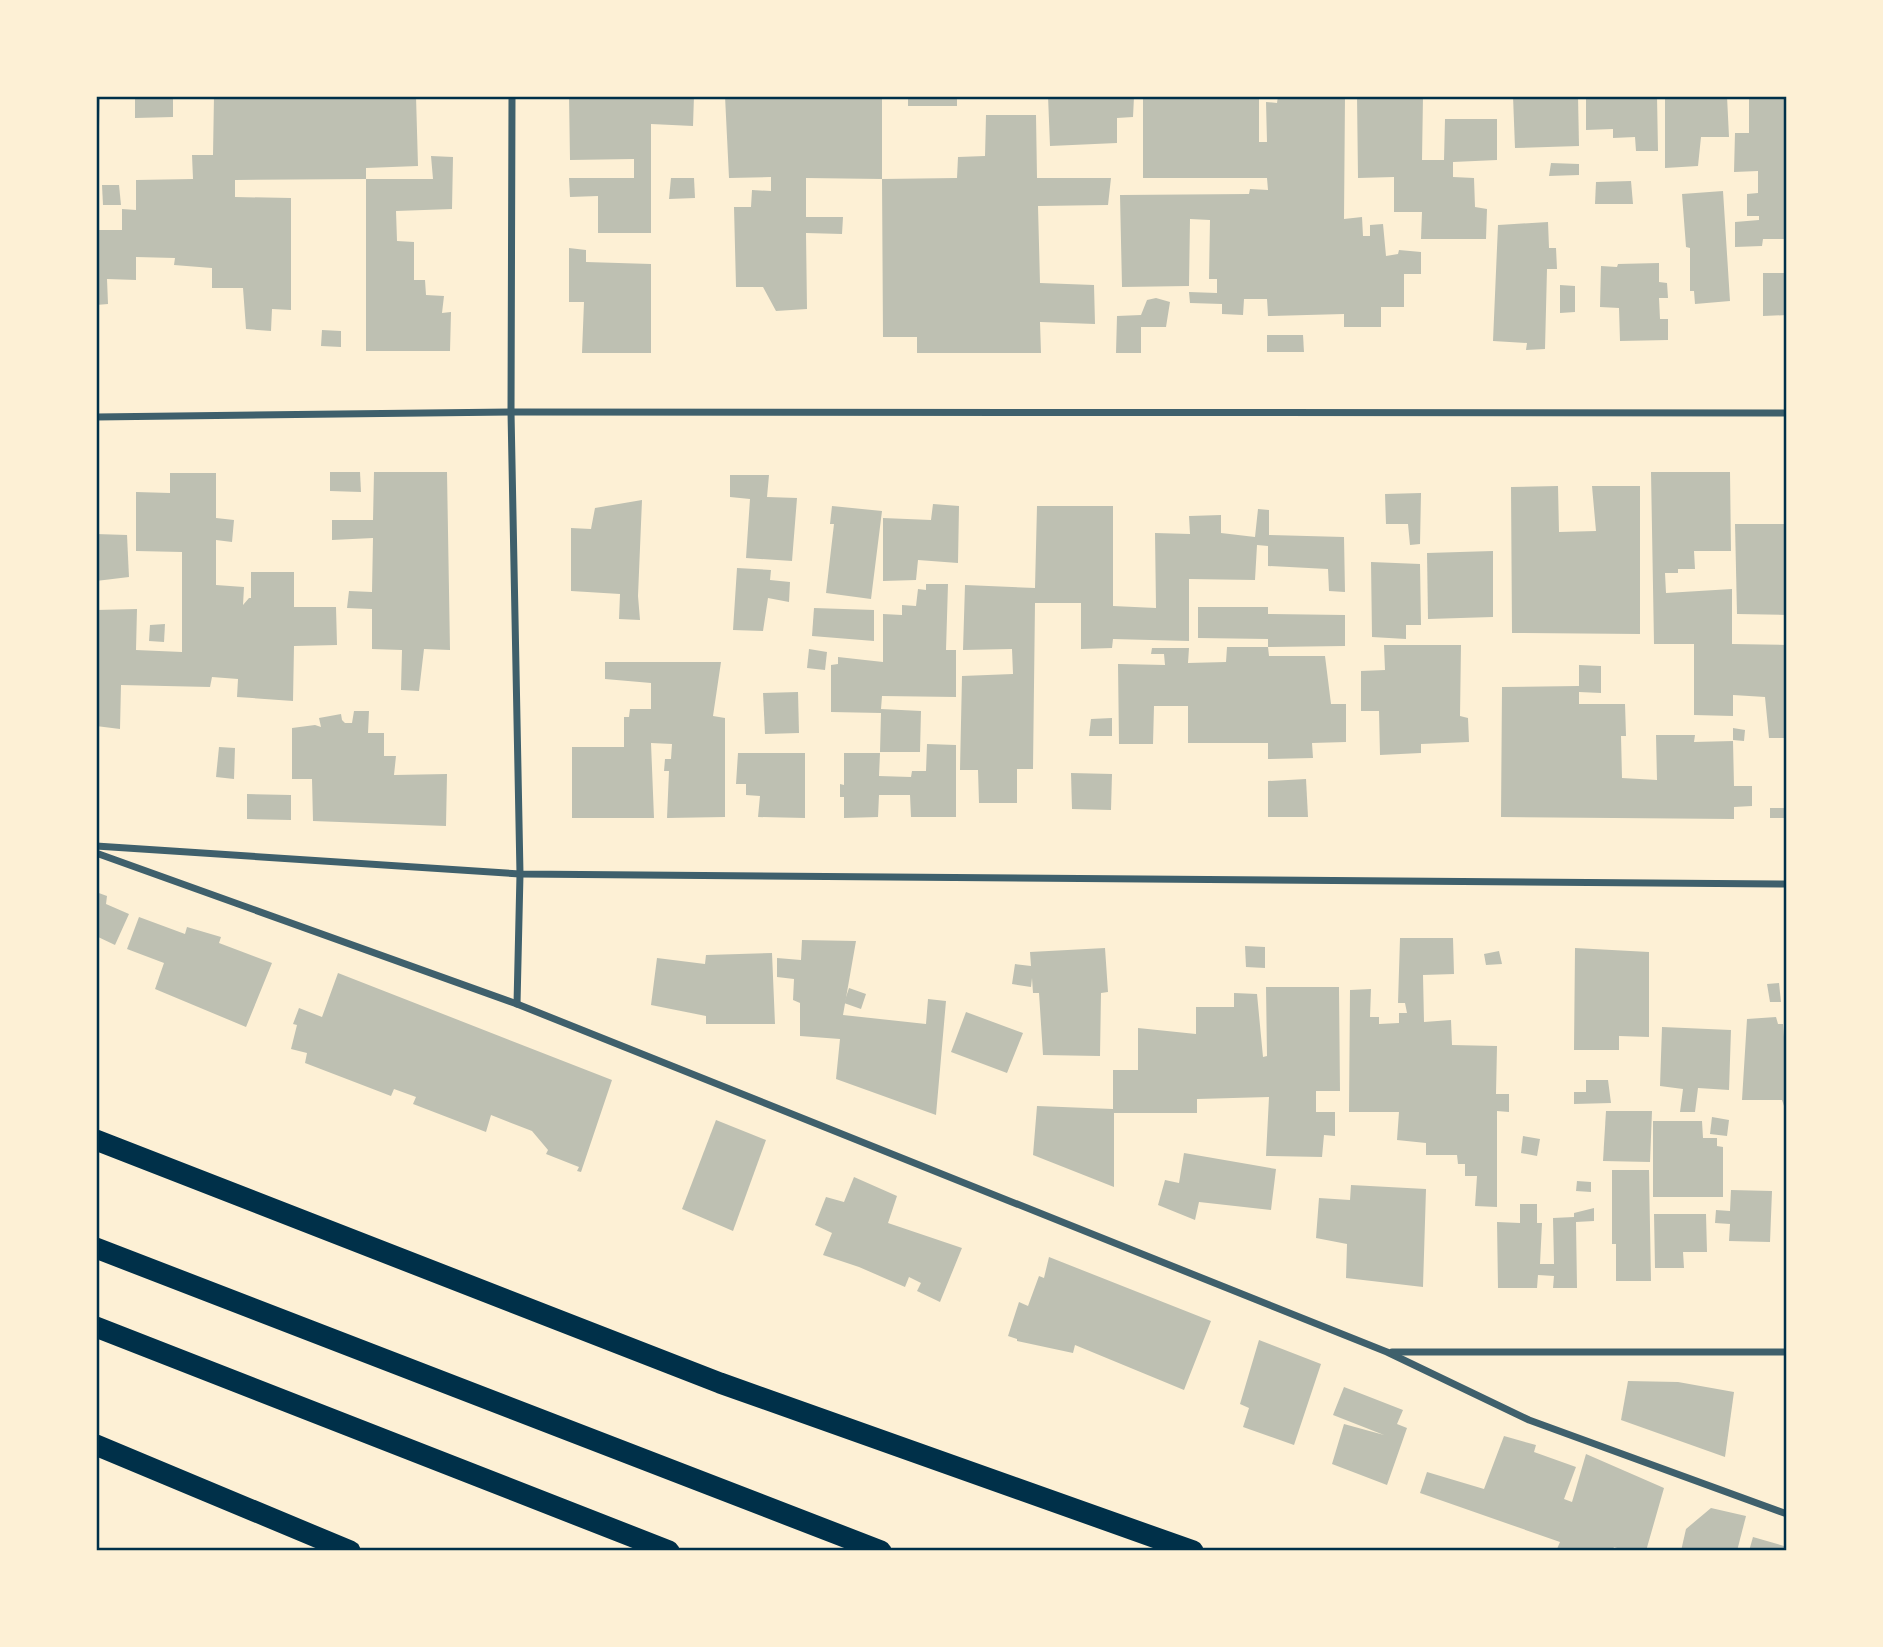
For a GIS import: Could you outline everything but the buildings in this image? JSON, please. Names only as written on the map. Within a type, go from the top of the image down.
[{"type":"highway","points":[[96,1140],[720,1384],[1193,1551]]},
{"type":"highway","points":[[96,1248],[881,1551]]},
{"type":"highway","points":[[96,1328],[669,1551]]},
{"type":"highway","points":[[96,1445],[347,1549]]},
{"type":"street","points":[[512,96],[511,412],[520,874],[517,1004]]},
{"type":"street","points":[[96,417],[511,412],[1787,413]]},
{"type":"street","points":[[96,846],[520,874],[1787,884]]},
{"type":"street","points":[[96,853],[517,1004],[1387,1352],[1530,1420],[1787,1514]]},
{"type":"street","points":[[1387,1352],[1787,1352]]}]
